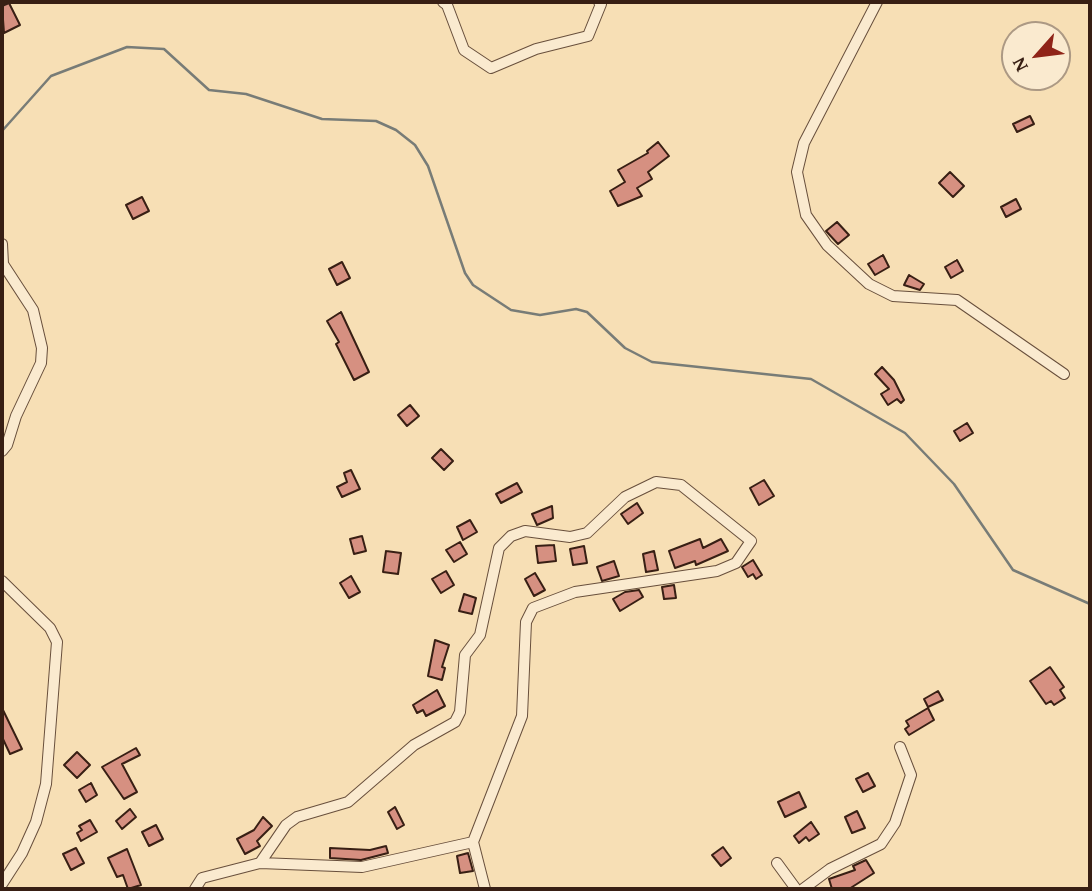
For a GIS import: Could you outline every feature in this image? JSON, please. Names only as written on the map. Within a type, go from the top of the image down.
[{"type":"street","points":[[443,2],[447,5],[453,27],[464,50],[491,68],[536,49],[588,36],[601,4],[599,2]]},
{"type":"street","points":[[877,2],[804,143],[797,172],[806,215],[827,245],[869,284],[893,296],[957,300],[1064,374]]},
{"type":"street","points":[[2,244],[3,264],[33,310],[42,348],[41,363],[16,416],[7,445],[2,451]]},
{"type":"street","points":[[260,863],[286,825],[297,817],[348,802],[414,745],[455,722],[460,712],[465,655],[480,635],[499,548],[511,536],[526,531],[570,537],[587,533],[625,497],[656,482],[681,485],[751,541],[742,556],[717,571],[575,592],[533,608],[526,622],[522,716],[473,842],[485,889]]},
{"type":"street","points":[[2,582],[51,628],[57,642],[46,784],[31,832],[2,884]]},
{"type":"street","points":[[803,889],[830,869],[881,844],[895,823],[911,775],[900,747]]},
{"type":"street","points":[[195,889],[202,878],[260,863],[362,867],[473,842]]},
{"type":"street","points":[[778,863],[787,882],[796,889]]},
{"type":"building","points":[[9,3],[20,25],[4,33],[2,6]]},
{"type":"building","points":[[1030,116],[1034,124],[1017,132],[1013,124]]},
{"type":"building","points":[[658,142],[669,156],[648,172],[652,179],[637,188],[642,196],[618,206],[610,191],[625,182],[618,170],[648,153]]},
{"type":"building","points":[[950,172],[964,186],[953,197],[939,183]]},
{"type":"building","points":[[142,197],[149,211],[133,219],[126,205]]},
{"type":"building","points":[[1016,199],[1021,209],[1006,217],[1001,207]]},
{"type":"building","points":[[837,222],[849,235],[838,244],[826,231]]},
{"type":"building","points":[[883,255],[889,267],[875,275],[868,264]]},
{"type":"building","points":[[957,260],[963,271],[951,278],[945,267]]},
{"type":"building","points":[[342,262],[350,278],[337,285],[329,269]]},
{"type":"building","points":[[909,275],[924,284],[920,290],[904,285]]},
{"type":"building","points":[[341,312],[369,372],[354,380],[336,344],[339,342],[327,321]]},
{"type":"building","points":[[882,367],[894,380],[904,400],[901,403],[897,399],[888,405],[881,394],[889,389],[875,374]]},
{"type":"building","points":[[410,405],[419,416],[407,426],[398,415]]},
{"type":"building","points":[[967,423],[973,433],[960,441],[954,431]]},
{"type":"building","points":[[441,449],[453,461],[444,470],[432,458]]},
{"type":"building","points":[[351,470],[360,489],[342,497],[337,487],[347,482],[344,473]]},
{"type":"building","points":[[764,480],[774,496],[759,505],[750,488]]},
{"type":"building","points":[[517,483],[522,492],[501,503],[496,494]]},
{"type":"building","points":[[637,503],[643,513],[628,524],[621,514]]},
{"type":"building","points":[[552,506],[553,518],[537,525],[532,514]]},
{"type":"building","points":[[470,520],[477,532],[463,540],[457,527]]},
{"type":"building","points":[[362,536],[366,551],[354,554],[350,539]]},
{"type":"building","points":[[700,539],[703,548],[721,539],[728,551],[696,565],[695,561],[675,568],[669,551]]},
{"type":"building","points":[[460,542],[467,554],[454,562],[446,550]]},
{"type":"building","points":[[554,545],[556,561],[538,563],[536,546]]},
{"type":"building","points":[[584,546],[587,563],[573,565],[570,549]]},
{"type":"building","points":[[386,551],[401,553],[398,574],[383,572]]},
{"type":"building","points":[[654,551],[658,570],[646,572],[643,554]]},
{"type":"building","points":[[753,560],[762,575],[756,579],[753,574],[748,577],[742,567]]},
{"type":"building","points":[[614,561],[619,576],[602,581],[597,567]]},
{"type":"building","points":[[446,571],[454,585],[441,593],[432,579]]},
{"type":"building","points":[[535,573],[545,590],[534,596],[525,579]]},
{"type":"building","points":[[351,576],[360,592],[349,598],[340,583]]},
{"type":"building","points":[[674,585],[676,598],[664,599],[662,587]]},
{"type":"building","points":[[639,590],[643,597],[620,611],[613,599],[625,592]]},
{"type":"building","points":[[464,594],[476,598],[472,614],[459,611]]},
{"type":"building","points":[[435,640],[449,645],[442,667],[445,668],[442,680],[428,676]]},
{"type":"building","points":[[1050,667],[1064,687],[1060,690],[1065,698],[1054,705],[1051,701],[1046,704],[1030,681]]},
{"type":"building","points":[[437,690],[445,706],[426,716],[423,710],[417,713],[413,705]]},
{"type":"building","points":[[938,691],[943,700],[928,707],[924,699]]},
{"type":"building","points":[[2,708],[22,749],[10,754],[2,737]]},
{"type":"building","points":[[928,708],[934,720],[909,735],[905,729],[909,726],[906,721]]},
{"type":"building","points":[[136,748],[140,755],[122,764],[137,792],[124,799],[102,767]]},
{"type":"building","points":[[77,752],[90,765],[77,778],[64,765]]},
{"type":"building","points":[[868,773],[875,786],[863,792],[856,779]]},
{"type":"building","points":[[91,783],[97,795],[86,802],[79,790]]},
{"type":"building","points":[[799,792],[806,807],[785,817],[778,802]]},
{"type":"building","points":[[395,807],[404,825],[397,829],[388,812]]},
{"type":"building","points":[[130,809],[136,817],[122,829],[116,821]]},
{"type":"building","points":[[857,811],[865,828],[852,833],[845,817]]},
{"type":"building","points":[[263,817],[272,826],[257,841],[260,846],[245,854],[237,839],[254,830]]},
{"type":"building","points":[[90,820],[97,832],[81,841],[77,833],[82,830],[79,826]]},
{"type":"building","points":[[811,822],[819,834],[809,841],[806,837],[799,843],[794,836]]},
{"type":"building","points":[[156,825],[163,839],[149,846],[142,832]]},
{"type":"building","points":[[386,846],[388,853],[361,860],[330,858],[330,848],[370,850]]},
{"type":"building","points":[[723,847],[731,858],[721,866],[712,855]]},
{"type":"building","points":[[76,848],[84,863],[71,870],[63,854]]},
{"type":"building","points":[[127,849],[141,885],[128,889],[123,875],[117,877],[108,858]]},
{"type":"building","points":[[468,853],[473,871],[460,873],[457,856]]},
{"type":"building","points":[[866,860],[874,873],[849,889],[832,889],[829,879],[855,870],[853,866]]},
{"type":"waterway","points":[[2,131],[51,76],[127,47],[164,49],[209,90],[246,94],[322,119],[376,121],[396,130],[415,145],[428,166],[465,273],[473,285],[511,310],[540,315],[576,309],[587,312],[625,348],[652,362],[811,379],[905,433],[954,484],[1013,570],[1090,604]]}]
